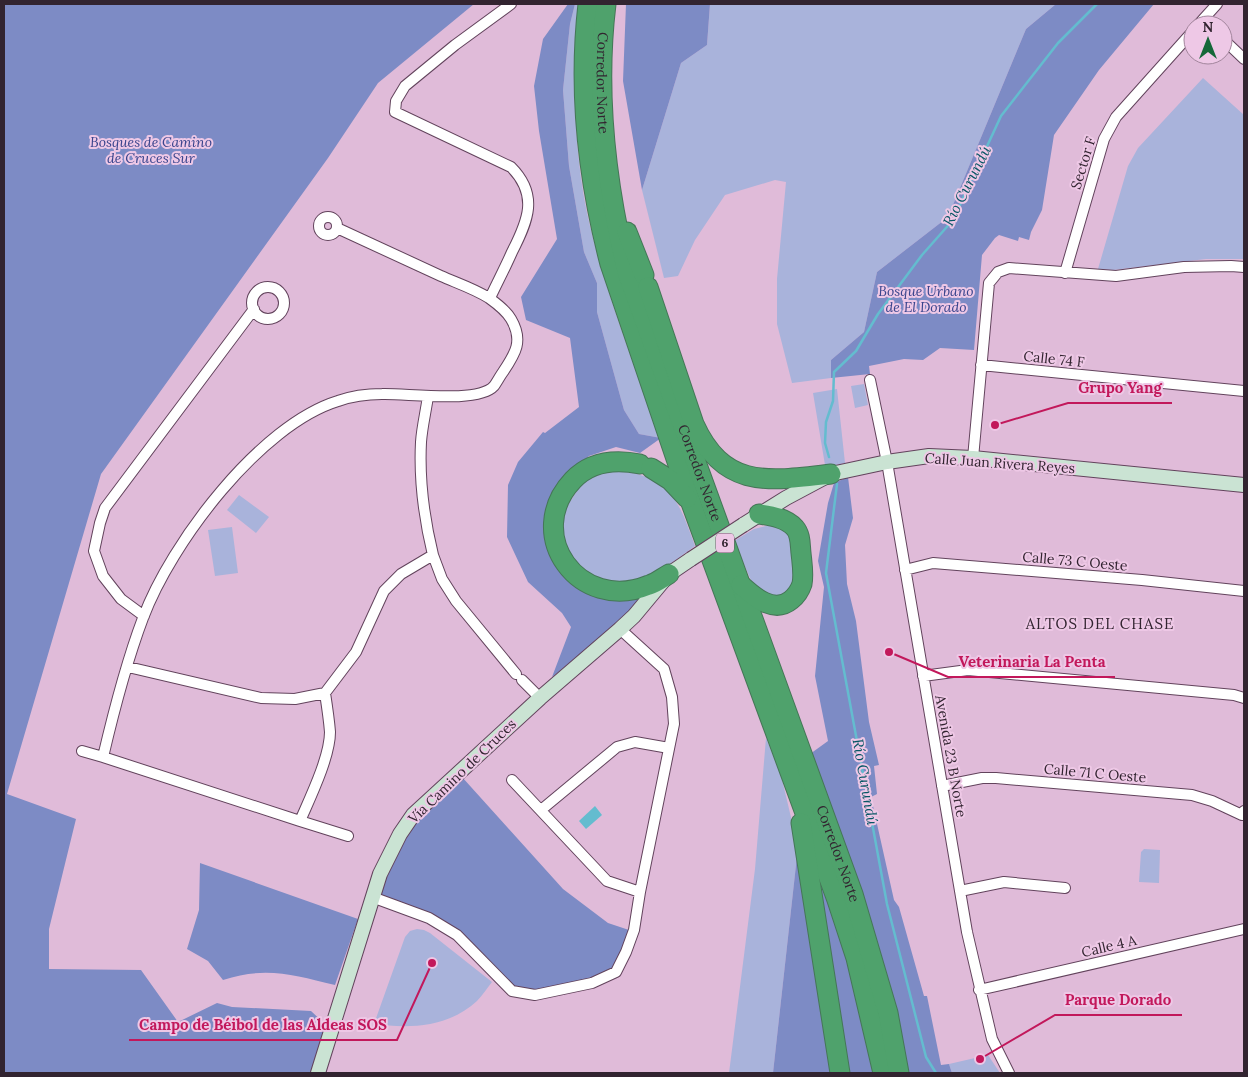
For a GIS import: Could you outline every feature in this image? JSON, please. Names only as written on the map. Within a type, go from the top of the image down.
[{"type":"highway","name":"Corredor Norte","points":[[588,4],[585,35],[586,126],[592,180],[602,233],[620,298],[691,503],[838,900],[856,958],[883,1073]]},
{"type":"highway","name":"Corredor Norte","points":[[606,4],[603,27],[603,129],[610,195],[628,275],[853,894],[888,1013],[899,1073]]},
{"type":"highway","points":[[610,195],[627,231],[646,281],[694,424],[703,442],[720,462],[736,471],[768,479],[831,474]]},
{"type":"highway","points":[[669,574],[649,585],[632,590],[609,592],[594,588],[579,579],[568,567],[559,552],[554,532],[555,511],[560,498],[578,474],[590,467],[616,461],[646,466],[670,480],[691,503]]},
{"type":"highway","points":[[740,584],[761,601],[777,605],[786,603],[794,598],[802,583],[800,538],[795,528],[782,519],[759,514]]},
{"type":"highway","points":[[794,780],[840,1073]]},
{"type":"street","points":[[490,298],[525,226],[528,212],[528,196],[521,177],[511,167],[395,112],[396,101],[406,86],[511,4]]},
{"type":"street","points":[[1209,15],[1217,4]]},
{"type":"street","name":"Sector F","points":[[1065,273],[1104,139],[1116,117],[1183,41]]},
{"type":"street","points":[[1233,49],[1244,59]]},
{"type":"street","points":[[103,757],[120,686],[144,616],[163,577],[186,537],[221,492],[273,438],[303,417],[337,401],[359,396],[382,394],[471,396],[484,394],[493,387],[516,351],[518,340],[511,318],[490,298],[337,228]]},
{"type":"street","points":[[973,458],[989,283],[998,272],[1009,268],[1116,276],[1184,268],[1244,267]]},
{"type":"street","points":[[144,616],[121,598],[103,576],[94,551],[105,508],[254,309]]},
{"type":"street","name":"Calle 74 F","points":[[980,366],[1244,392]]},
{"type":"street","name":"Avenida 23 B Norte","points":[[870,380],[887,462],[967,932],[979,990],[992,1039],[1009,1073]]},
{"type":"street","points":[[428,396],[421,441],[421,482],[426,524],[433,555],[442,579],[456,601],[519,677],[540,698]]},
{"type":"street","name":"Calle Juan Rivera Reyes","points":[[691,559],[759,514],[831,474],[887,462],[929,456],[973,458],[1244,485]]},
{"type":"street","points":[[128,667],[261,698],[295,700],[325,693],[356,652],[384,591],[401,574],[433,555]]},
{"type":"street","name":"Vía Camino de Cruces","points":[[318,1073],[380,874],[390,852],[413,815],[540,698],[634,616],[669,574],[691,559]]},
{"type":"street","name":"Calle 73 C Oeste","points":[[905,570],[933,563],[1142,580],[1244,591]]},
{"type":"street","points":[[372,897],[428,918],[457,935],[512,991],[535,995],[592,983],[616,972],[634,930],[674,724],[672,696],[664,669],[620,629]]},
{"type":"street","points":[[923,676],[968,670],[1234,695],[1244,698]]},
{"type":"street","points":[[300,821],[314,790],[330,734],[325,693]]},
{"type":"street","points":[[541,810],[618,747],[635,742],[669,748]]},
{"type":"street","points":[[82,751],[348,836]]},
{"type":"street","name":"Calle 71 C Oeste","points":[[942,786],[982,778],[996,778],[1185,794],[1212,801],[1243,813]]},
{"type":"street","points":[[512,780],[607,881],[640,892]]},
{"type":"street","points":[[960,891],[1004,882],[1065,888]]},
{"type":"street","name":"Calle 4 A","points":[[979,990],[1244,928]]},
{"type":"shaded area","points":[[575,4],[580,4],[575,87],[577,143],[584,199],[597,253],[614,306],[661,438],[639,434],[624,410],[597,312],[597,283],[584,252],[569,166],[563,90],[570,24]]},
{"type":"shaded area","points":[[710,4],[1056,4],[1026,29],[948,217],[877,272],[864,332],[831,360],[831,378],[792,383],[777,324],[777,279],[786,182],[775,180],[725,195],[695,240],[678,276],[664,278],[642,190],[681,63],[707,45]]},
{"type":"shaded area","points":[[1203,78],[1244,115],[1244,259],[1206,259],[1113,270],[1098,269],[1128,166],[1138,148]]},
{"type":"shaded area","points":[[864,384],[868,405],[855,408],[851,386]]},
{"type":"shaded area","points":[[837,389],[845,463],[831,466],[825,465],[813,393]]},
{"type":"shaded area","points":[[624,468],[649,478],[665,488],[681,510],[695,546],[673,562],[637,581],[606,584],[579,568],[564,545],[562,514],[586,477],[591,474]]},
{"type":"shaded area","points":[[239,495],[269,517],[256,533],[227,510]]},
{"type":"shaded area","points":[[770,525],[791,532],[795,587],[778,599],[753,585],[734,541],[754,529]]},
{"type":"shaded area","points":[[232,527],[238,573],[215,576],[208,530]]},
{"type":"shaded area","points":[[766,738],[781,775],[798,847],[773,1073],[729,1073],[755,869]]},
{"type":"shaded area","points":[[595,806],[602,815],[586,829],[579,821]]},
{"type":"shaded area","points":[[1144,849],[1160,850],[1159,883],[1139,882],[1141,852]]},
{"type":"shaded area","points":[[417,929],[430,933],[492,982],[479,999],[466,1010],[442,1021],[415,1026],[374,1024],[405,937],[410,931]]},
{"type":"shaded area","points":[[988,1055],[1000,1073],[952,1073],[949,1064]]},
{"type":"green space","name":"Bosques de Camino de Cruces Sur","points":[[4,4],[474,4],[378,83],[328,158],[101,474],[7,794],[76,819],[49,929],[49,969],[141,970],[178,1022],[217,1003],[232,1007],[311,1011],[327,1026],[312,1073],[4,1073]]},
{"type":"green space","points":[[568,4],[575,4],[570,24],[563,90],[569,166],[584,252],[597,283],[597,312],[624,410],[639,434],[661,438],[640,453],[616,447],[589,456],[569,473],[551,517],[589,588],[646,589],[630,611],[599,640],[552,677],[571,627],[562,613],[528,582],[507,537],[508,485],[518,462],[543,432],[545,433],[579,407],[570,338],[526,320],[521,297],[557,239],[539,131],[534,86],[543,39]]},
{"type":"green space","points":[[626,4],[710,4],[707,45],[681,63],[642,190],[623,81]]},
{"type":"green space","name":"Bosque Urbano de El Dorado","points":[[1056,4],[1154,4],[1099,70],[1054,135],[1042,210],[1029,240],[1019,237],[1018,241],[999,235],[982,255],[974,350],[940,348],[923,360],[904,359],[869,366],[870,374],[831,378],[831,360],[864,332],[877,272],[948,217],[1026,29]]},
{"type":"green space","points":[[848,477],[853,518],[845,545],[847,584],[856,621],[869,722],[879,765],[874,766],[877,794],[871,797],[894,900],[899,907],[924,996],[927,996],[941,1065],[949,1064],[952,1073],[907,1073],[810,754],[828,741],[815,676],[824,587],[818,561],[828,503],[834,483]]},
{"type":"green space","points":[[462,777],[563,889],[608,923],[632,931],[614,970],[591,981],[535,992],[514,989],[459,933],[376,896],[416,818]]},
{"type":"green space","points":[[798,847],[835,1073],[773,1073]]},
{"type":"green space","points":[[812,850],[835,912],[871,1052],[873,1073],[844,1073]]},
{"type":"green space","points":[[200,863],[358,919],[335,985],[292,975],[266,973],[253,973],[223,980],[208,961],[187,949],[199,910]]},
{"type":"waterway","name":"Río Curundú","points":[[829,457],[825,443],[826,422],[833,401],[834,372],[856,351],[878,314],[922,255],[953,220],[1001,116],[1058,43],[1097,4]]},
{"type":"waterway","name":"Río Curundú","points":[[837,484],[826,573],[887,904],[926,1057],[936,1073]]},
{"type":"place","name":"Grupo Yang","points":[[995,425]]},
{"type":"place","name":"Veterinaria La Penta","points":[[889,652]]},
{"type":"place","name":"Campo de Béibol de las Aldeas SOS","points":[[432,963]]},
{"type":"place","name":"Parque Dorado","points":[[980,1059]]},
{"type":"district","name":"ALTOS DEL CHASE","points":[[1100,624]]}]
